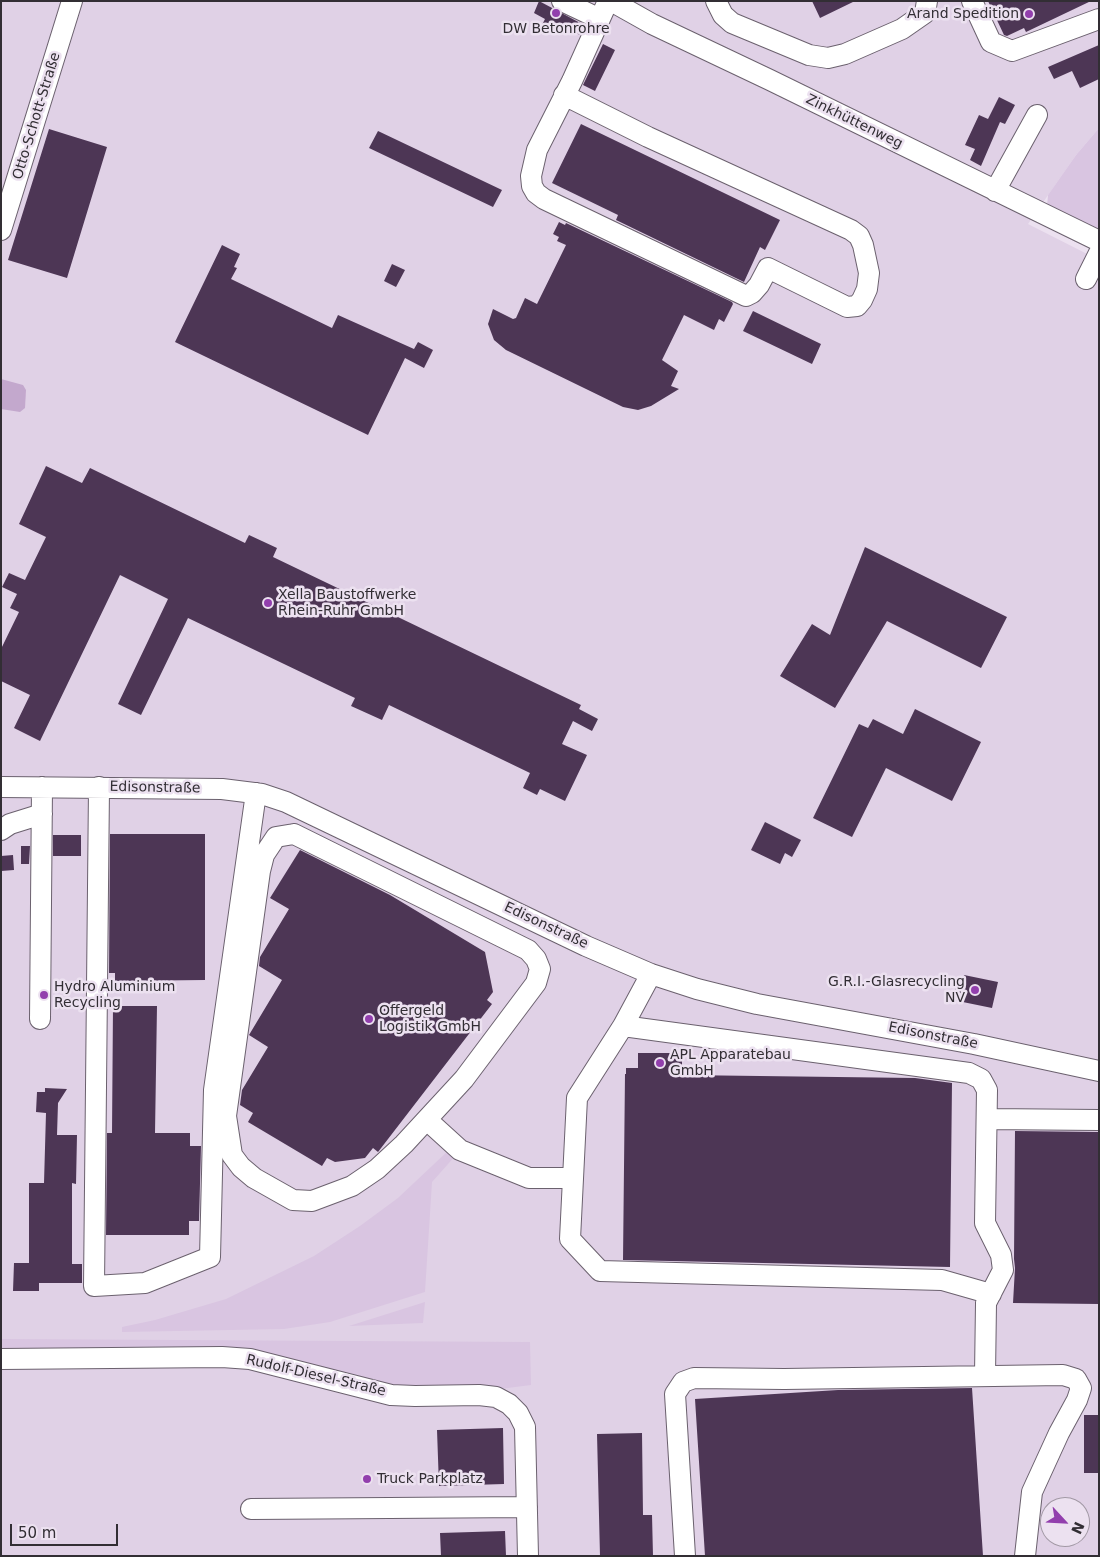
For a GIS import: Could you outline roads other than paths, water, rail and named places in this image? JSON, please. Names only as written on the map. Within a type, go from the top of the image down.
[{"type":"street","name":"Otto-Schott-Straße","points":[[1,230],[72,1]]},
{"type":"street","name":"Zinkhüttenweg","points":[[562,1],[606,7],[652,24],[1099,241]]},
{"type":"street","points":[[716,1],[723,15],[732,23],[809,55],[828,58],[845,54],[902,29],[925,13],[927,1]]},
{"type":"street","points":[[972,1],[991,42],[1012,51],[1099,19]]},
{"type":"street","points":[[564,96],[851,230],[858,236],[863,245],[869,273],[867,290],[862,300],[857,306],[847,307],[768,268],[759,285],[752,293],[746,296],[544,199],[536,193],[532,186],[532,166],[537,150],[606,7]]},
{"type":"street","points":[[994,191],[1037,115]]},
{"type":"street","points":[[1086,279],[1099,253]]},
{"type":"street","name":"Edisonstraße","points":[[1,787],[222,789],[256,792],[286,802],[568,937],[651,974],[697,989],[757,1004],[974,1044],[1099,1071]]},
{"type":"street","points":[[40,1019],[42,787]]},
{"type":"street","points":[[99,788],[94,1286],[145,1283],[210,1257],[214,1090],[256,792]]},
{"type":"street","points":[[1,830],[10,824],[42,814]]},
{"type":"street","points":[[294,834],[305,839],[528,950],[536,959],[540,969],[532,989],[464,1079],[426,1120],[377,1169],[352,1186],[312,1201],[292,1200],[254,1178],[241,1167],[232,1155],[226,1116],[260,872],[264,855],[276,837],[294,834]]},
{"type":"street","points":[[651,974],[623,1026],[576,1098],[570,1239],[600,1271],[942,1280],[991,1294]]},
{"type":"street","points":[[623,1026],[969,1072],[981,1079],[987,1090],[985,1223],[1001,1256],[1003,1270],[986,1303],[985,1375]]},
{"type":"street","points":[[987,1119],[1099,1120]]},
{"type":"street","points":[[426,1120],[460,1150],[529,1178],[573,1178]]},
{"type":"street","name":"Rudolf-Diesel-Straße","points":[[1,1359],[212,1357],[250,1359],[391,1394],[415,1396],[479,1395],[496,1398],[509,1404],[518,1413],[525,1427],[527,1507]]},
{"type":"street","points":[[685,1556],[675,1394],[683,1382],[694,1378],[784,1379],[1063,1375],[1076,1380],[1081,1388],[1032,1492],[1025,1556]]},
{"type":"street","points":[[251,1508],[527,1507],[528,1556]]},
{"type":"place","name":"DW Betonrohre","points":[[556,13]]},
{"type":"place","name":"Arand Spedition","points":[[1029,14]]},
{"type":"place","name":"Xella Baustoffwerke Rhein-Ruhr GmbH","points":[[268,603]]},
{"type":"place","name":"G.R.I.-Glasrecycling NV","points":[[975,990]]},
{"type":"place","name":"Hydro Aluminium Recycling","points":[[44,995]]},
{"type":"place","name":"Offergeld Logistik GmbH","points":[[369,1019]]},
{"type":"place","name":"APL Apparatebau GmbH","points":[[660,1063]]},
{"type":"place","name":"Truck Parkplatz","points":[[367,1479]]}]
